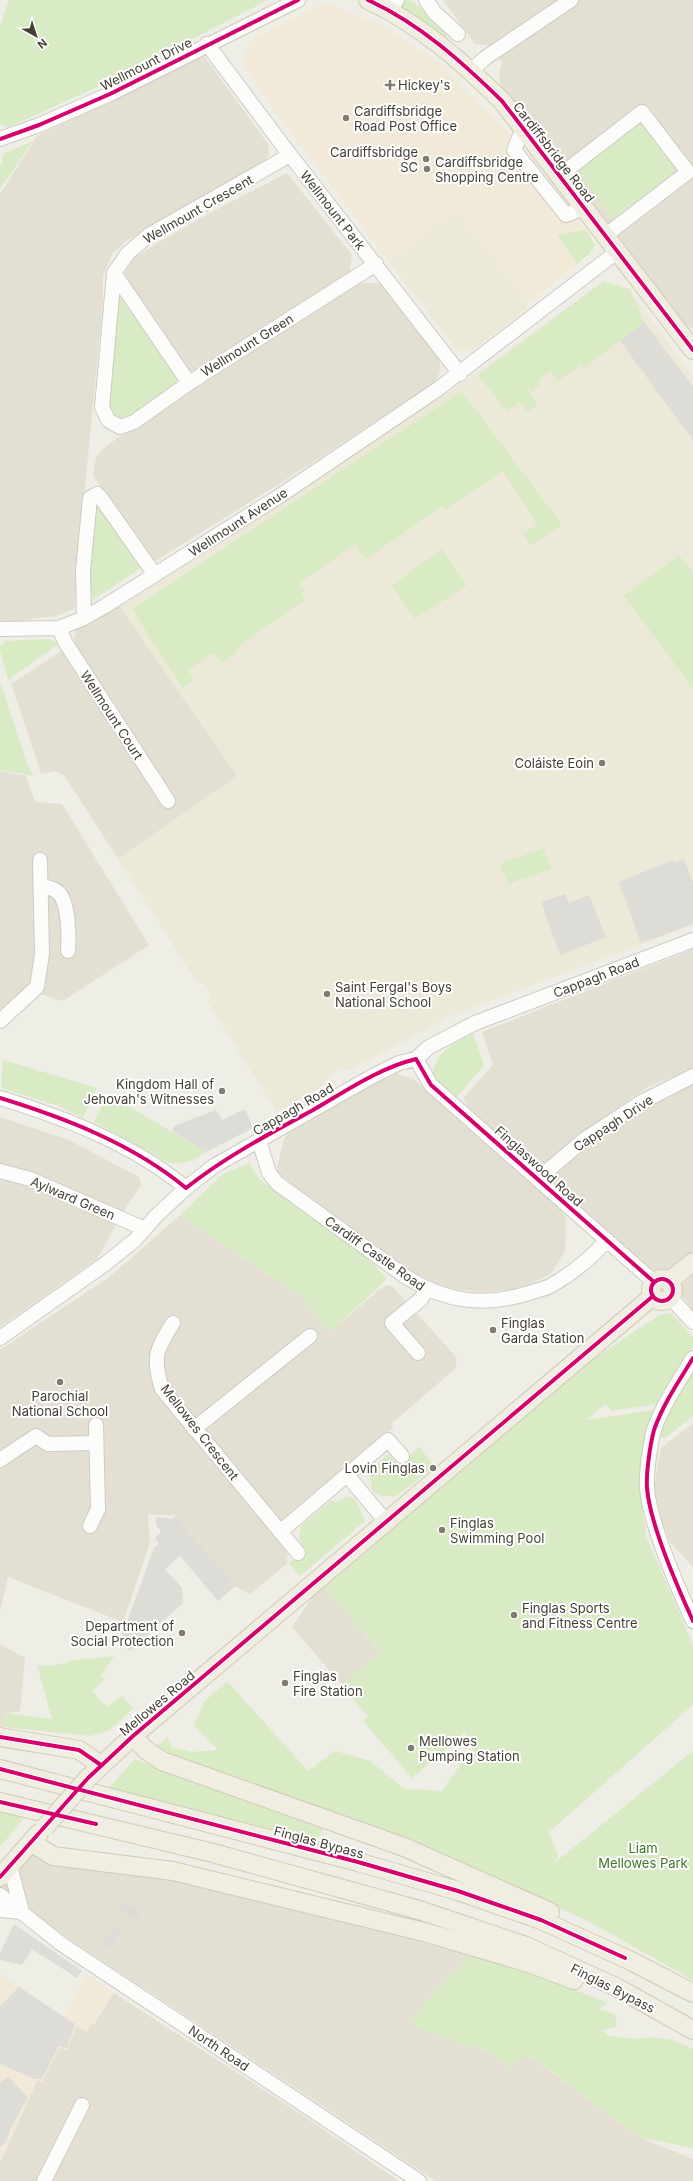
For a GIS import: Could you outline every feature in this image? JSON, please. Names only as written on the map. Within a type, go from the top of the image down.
[{"type":"main road","name":"Cardiffsbridge Road","points":[[368,0],[393,5],[471,71],[502,101],[692,347]]},
{"type":"main road","name":"Mellowes Road","points":[[5,1872],[88,1778],[133,1736],[387,1523],[693,1262]]},
{"type":"main road","points":[[133,1736],[146,1750],[162,1761],[404,1847],[580,1926],[693,1986]]},
{"type":"main road","points":[[0,1737],[80,1750],[101,1765]]},
{"type":"main road","name":"Finglas Bypass","points":[[0,1768],[358,1862],[458,1891],[541,1920],[631,1961],[693,1993]]},
{"type":"main road","name":"Finglas Bypass","points":[[0,1802],[213,1853],[419,1910],[526,1946],[616,1987],[693,2030]]},
{"type":"main road","points":[[31,1842],[53,1856],[173,1871],[424,1932],[540,1966],[621,1998],[693,2034]]},
{"type":"street","name":"Wellmount Drive","points":[[0,139],[39,125],[110,94],[207,44],[298,0]]},
{"type":"street","points":[[426,0],[434,12],[458,34]]},
{"type":"street","points":[[471,71],[485,58],[570,0]]},
{"type":"street","name":"Wellmount Park","points":[[207,44],[290,155],[460,374]]},
{"type":"street","name":"Cardiffsbridge Road","points":[[559,176],[642,112],[688,172],[606,235]]},
{"type":"street","points":[[523,128],[514,150],[566,215],[584,208]]},
{"type":"street","name":"Wellmount Crescent","points":[[120,427],[108,420],[102,407],[114,273],[128,253],[149,235],[290,155]]},
{"type":"street","name":"Wellmount Avenue","points":[[0,629],[59,628],[84,618],[156,575],[285,492],[460,374],[618,251]]},
{"type":"street","name":"Wellmount Green","points":[[120,427],[134,422],[189,382],[376,264]]},
{"type":"street","points":[[114,273],[189,382]]},
{"type":"street","points":[[84,618],[83,571],[90,498],[97,494],[101,498],[156,575]]},
{"type":"street","name":"Wellmount Court","points":[[59,628],[65,642],[168,801]]},
{"type":"street","points":[[0,1021],[38,987],[42,954],[40,860]]},
{"type":"street","points":[[41,886],[53,888],[60,894],[69,932],[68,951]]},
{"type":"street","name":"Cappagh Road","points":[[0,1338],[105,1264],[135,1240],[144,1229],[186,1188],[214,1166],[259,1140],[371,1077],[399,1063],[416,1059],[428,1047],[469,1026],[693,940]]},
{"type":"street","name":"Finglaswood Road","points":[[416,1059],[431,1085],[662,1289],[693,1322]]},
{"type":"street","name":"Cappagh Drive","points":[[538,1178],[585,1139],[640,1103],[693,1076]]},
{"type":"street","points":[[0,1098],[76,1125],[124,1147],[173,1177],[186,1188]]},
{"type":"street","name":"Cardiff Castle Road","points":[[259,1140],[269,1173],[277,1183],[406,1278],[426,1290],[452,1298],[484,1302],[519,1296],[551,1286],[588,1261],[607,1240]]},
{"type":"street","name":"Aylward Green","points":[[0,1172],[30,1179],[144,1229]]},
{"type":"street","points":[[418,1353],[392,1323],[421,1299],[426,1290]]},
{"type":"street","name":"Mellowes Crescent","points":[[173,1323],[160,1344],[155,1360],[162,1389],[298,1553]]},
{"type":"street","points":[[194,1429],[310,1336]]},
{"type":"street","points":[[693,1358],[664,1408],[654,1431],[647,1487],[657,1528],[693,1621]]},
{"type":"street","points":[[90,1526],[98,1509],[96,1425]]},
{"type":"street","points":[[0,1460],[36,1436],[48,1444],[96,1443]]},
{"type":"street","points":[[280,1532],[388,1440],[402,1456]]},
{"type":"street","points":[[347,1475],[387,1523]]},
{"type":"street","points":[[0,1910],[22,1912],[5,1872]]},
{"type":"street","name":"North Road","points":[[0,1895],[90,1963],[419,2181]]},
{"type":"street","points":[[44,2181],[82,2105]]},
{"type":"shaded area","points":[[443,0],[693,0],[693,328],[682,321],[507,96],[500,84],[499,75],[502,62],[489,45],[475,44]]},
{"type":"shaded area","name":"Cardiffsbridge Shopping Centre","points":[[324,3],[383,26],[441,64],[505,129],[588,233],[595,245],[588,255],[528,303],[457,208],[389,262],[268,102],[244,66],[245,54],[250,43],[258,36]]},
{"type":"shaded area","points":[[204,56],[268,144],[269,154],[265,161],[126,241],[112,254],[103,276],[103,301],[85,486],[80,570],[74,609],[56,616],[0,623],[0,194],[37,136]]},
{"type":"shaded area","points":[[287,173],[352,255],[350,269],[360,283],[380,283],[439,358],[441,371],[435,382],[287,479],[152,563],[93,475],[96,457],[104,448],[187,386],[123,277],[133,259],[154,245],[204,216]]},
{"type":"shaded area","points":[[456,208],[528,303],[527,308],[472,351],[458,351],[389,262]]},
{"type":"shaded area","points":[[604,281],[629,289],[693,377],[693,925],[450,1016],[351,1070],[340,1070],[327,1078],[319,1089],[276,1111],[207,1000],[211,995],[204,984],[198,984],[118,859],[237,776],[120,607],[280,501],[463,383]]},
{"type":"shaded area","points":[[644,322],[693,387],[693,440],[620,341]]},
{"type":"shaded area","points":[[115,607],[120,607],[238,776],[118,859],[64,775],[55,771],[41,774],[11,684],[74,643],[75,630]]},
{"type":"shaded area","points":[[0,771],[26,776],[35,802],[62,804],[149,945],[63,1001],[33,992],[0,1021]]},
{"type":"shaded area","points":[[684,859],[693,883],[693,924],[641,943],[619,882],[673,860],[674,863]]},
{"type":"shaded area","points":[[565,894],[569,903],[589,895],[606,937],[560,955],[541,902]]},
{"type":"shaded area","points":[[693,949],[693,1068],[648,1087],[579,1134],[542,1166],[532,1167],[523,1157],[470,1111],[463,1098],[493,1065],[482,1032]]},
{"type":"shaded area","points":[[395,1073],[415,1080],[559,1207],[566,1219],[565,1251],[550,1275],[519,1289],[485,1292],[447,1289],[391,1261],[276,1172],[284,1139],[296,1124]]},
{"type":"shaded area","points":[[693,1084],[693,1253],[677,1265],[662,1271],[649,1270],[609,1232],[556,1187],[550,1177],[553,1169],[642,1107]]},
{"type":"shaded area","points":[[245,1109],[253,1128],[206,1152],[172,1131],[174,1126],[216,1110],[223,1120]]},
{"type":"shaded area","points":[[0,1117],[69,1140],[139,1177],[141,1185],[126,1207],[97,1259],[0,1327]]},
{"type":"shaded area","points":[[180,1215],[304,1299],[330,1332],[380,1289],[387,1285],[393,1287],[457,1358],[455,1369],[391,1424],[394,1427],[289,1518],[287,1564],[250,1594],[235,1586],[176,1516],[148,1514],[150,1543],[123,1622],[8,1577],[0,1612],[0,1350],[111,1276]]},
{"type":"shaded area","points":[[693,1275],[693,1310],[681,1295],[682,1284]]},
{"type":"shaded area","points":[[693,1423],[693,1567],[670,1542],[658,1512],[654,1488],[661,1448]]},
{"type":"shaded area","points":[[176,1516],[235,1586],[218,1601],[180,1556],[165,1569],[182,1588],[183,1603],[130,1651],[120,1641],[154,1548],[159,1544],[155,1538],[161,1532],[156,1524],[157,1517],[171,1519]]},
{"type":"shaded area","points":[[321,1584],[381,1652],[342,1685],[292,1627]]},
{"type":"shaded area","points":[[0,1644],[25,1658],[20,1711],[7,1713],[3,1727],[0,1727]]},
{"type":"shaded area","points":[[31,1844],[169,1872],[463,1945],[470,1956],[425,2002],[472,2046],[496,2056],[510,2067],[526,2053],[641,2138],[693,2159],[693,2181],[436,2181],[0,1893],[0,1878]]},
{"type":"shaded area","points":[[122,1902],[142,1912],[138,1920],[118,1910]]},
{"type":"shaded area","points":[[14,1924],[82,1971],[77,1978],[32,1949],[22,1965],[0,1960],[0,1953]]},
{"type":"shaded area","points":[[115,1926],[123,1931],[109,1950],[101,1945]]},
{"type":"shaded area","points":[[86,1973],[114,1993],[87,2031],[76,2026],[67,2050],[61,2047],[58,2050],[42,2082],[37,2081],[0,2162],[0,1974],[64,2017]]},
{"type":"shaded area","points":[[19,1987],[75,2024],[67,2048],[59,2046],[42,2079],[35,2079],[0,2064],[0,2006]]},
{"type":"shaded area","points":[[114,1993],[299,2113],[399,2181],[0,2181],[0,2162],[37,2080],[42,2082],[58,2050],[61,2047],[67,2050],[76,2026],[94,2024]]},
{"type":"shaded area","points":[[8,2076],[28,2097],[10,2129],[7,2141],[0,2148],[0,2083]]},
{"type":"green space","points":[[9,0],[268,0],[112,80],[9,127],[0,125],[0,27]]},
{"type":"green space","points":[[410,0],[451,29],[443,41],[399,10],[402,1]]},
{"type":"green space","points":[[641,122],[678,173],[614,221],[577,171]]},
{"type":"green space","points":[[33,141],[0,189],[0,165],[2,165],[3,154]]},
{"type":"green space","points":[[586,230],[595,245],[588,255],[577,264],[557,235]]},
{"type":"green space","points":[[604,281],[630,290],[644,322],[584,368],[581,365],[558,382],[550,371],[538,380],[540,385],[532,392],[529,388],[527,390],[538,405],[527,413],[519,402],[507,412],[478,375]]},
{"type":"green space","points":[[123,293],[180,378],[143,408],[127,417],[120,418],[111,417],[105,404],[116,294]]},
{"type":"green space","points":[[462,391],[562,525],[530,546],[523,534],[537,524],[503,471],[446,510],[443,506],[366,559],[355,544],[299,584],[304,591],[301,594],[305,600],[235,649],[237,652],[222,663],[214,652],[188,670],[194,680],[183,688],[132,609]]},
{"type":"green space","points":[[96,502],[142,567],[93,600],[88,575]]},
{"type":"green space","points":[[442,549],[467,585],[415,619],[392,585]]},
{"type":"green space","points":[[679,555],[693,573],[693,688],[624,596]]},
{"type":"green space","points":[[49,639],[59,644],[8,680],[0,650],[0,646],[5,641]]},
{"type":"green space","points":[[0,681],[28,766],[33,776],[0,770]]},
{"type":"green space","points":[[544,848],[551,869],[508,884],[500,864]]},
{"type":"green space","points":[[473,1033],[484,1065],[457,1097],[433,1077],[434,1068],[441,1055],[446,1050]]},
{"type":"green space","points":[[3,1060],[97,1088],[83,1118],[59,1106],[1,1088]]},
{"type":"green space","points":[[108,1094],[206,1152],[188,1162],[168,1162],[94,1122]]},
{"type":"green space","points":[[249,1163],[260,1180],[354,1243],[387,1279],[330,1332],[304,1299],[180,1215],[223,1174]]},
{"type":"green space","name":"Finglas Sports and Fitness Centre","points":[[671,1313],[693,1337],[693,1346],[659,1404],[611,1411],[606,1404],[586,1420],[654,1410],[643,1445],[639,1480],[646,1536],[693,1645],[693,1705],[549,1832],[558,1856],[553,1864],[693,1751],[693,1980],[584,1919],[468,1870],[171,1759],[156,1747],[168,1737],[171,1747],[191,1752],[218,1750],[194,1726],[204,1702],[227,1681],[308,1771],[335,1751],[370,1761],[405,1789],[442,1791],[475,1744],[465,1732],[412,1778],[363,1721],[368,1717],[342,1685],[381,1651],[321,1584],[592,1360],[659,1315]]},
{"type":"green space","points":[[693,1369],[693,1416],[665,1438],[657,1436],[667,1408]]},
{"type":"green space","points":[[419,1447],[435,1467],[396,1496],[382,1496],[373,1492],[369,1471],[388,1454],[399,1465]]},
{"type":"green space","points":[[347,1496],[355,1499],[365,1521],[300,1576],[289,1563],[304,1550],[299,1536],[301,1526],[332,1500],[335,1502]]},
{"type":"green space","points":[[114,1656],[101,1676],[105,1679],[92,1691],[107,1707],[122,1696],[133,1708],[109,1731],[90,1736],[3,1727],[7,1713],[52,1719],[37,1665],[53,1666],[75,1660]]},
{"type":"green space","points":[[135,1759],[323,1829],[316,1844],[108,1789]]},
{"type":"green space","points":[[0,1810],[24,1818],[0,1847]]},
{"type":"green space","points":[[483,1954],[556,1979],[575,1990],[608,2003],[598,2009],[615,2014],[617,2027],[602,2030],[609,2036],[638,2039],[652,2037],[673,2040],[693,2049],[693,2148],[641,2138],[527,2053],[510,2068],[496,2056],[410,2025],[425,2002],[470,1956]]},
{"type":"cycle path","points":[[0,139],[39,125],[110,94],[298,0]]},
{"type":"cycle path","points":[[368,0],[405,20],[439,44],[502,101],[693,350]]},
{"type":"cycle path","points":[[0,1098],[49,1114],[121,1145],[144,1158],[186,1188],[216,1166],[248,1146],[363,1081],[389,1068],[416,1059],[431,1085],[654,1282]]},
{"type":"cycle path","points":[[662,1279],[670,1282],[673,1290],[670,1298],[662,1301],[654,1298],[651,1290],[654,1282],[662,1279]]},
{"type":"cycle path","points":[[0,1877],[88,1778],[133,1736],[653,1296]]},
{"type":"cycle path","points":[[693,1358],[667,1402],[654,1430],[651,1443],[647,1482],[649,1503],[653,1519],[672,1573],[693,1621]]},
{"type":"cycle path","points":[[0,1737],[79,1750],[101,1765]]},
{"type":"cycle path","points":[[0,1769],[358,1862],[458,1891],[541,1920],[625,1958]]},
{"type":"cycle path","points":[[0,1802],[96,1824]]},
{"type":"place","name":"Hickey's","points":[[390,85]]},
{"type":"place","name":"Cardiffsbridge Road Post Office","points":[[346,118]]},
{"type":"place","name":"Cardiffsbridge SC","points":[[426,159]]},
{"type":"place","name":"Cardiffsbridge Shopping Centre","points":[[427,169]]},
{"type":"place","name":"Coláiste Eoin","points":[[602,763]]},
{"type":"place","name":"Saint Fergal's Boys National School","points":[[327,994]]},
{"type":"place","name":"Kingdom Hall of Jehovah's Witnesses","points":[[222,1091]]},
{"type":"place","name":"Finglas Garda Station","points":[[493,1330]]},
{"type":"place","name":"Parochial National School","points":[[60,1382]]},
{"type":"place","name":"Lovin Finglas","points":[[433,1468]]},
{"type":"place","name":"Finglas Swimming Pool","points":[[442,1530]]},
{"type":"place","name":"Finglas Sports and Fitness Centre","points":[[514,1615]]},
{"type":"place","name":"Department of Social Protection","points":[[182,1633]]},
{"type":"place","name":"Finglas Fire Station","points":[[285,1683]]},
{"type":"place","name":"Mellowes Pumping Station","points":[[411,1748]]},
{"type":"park label","name":"Liam Mellowes Park","points":[[643,1856]]}]
